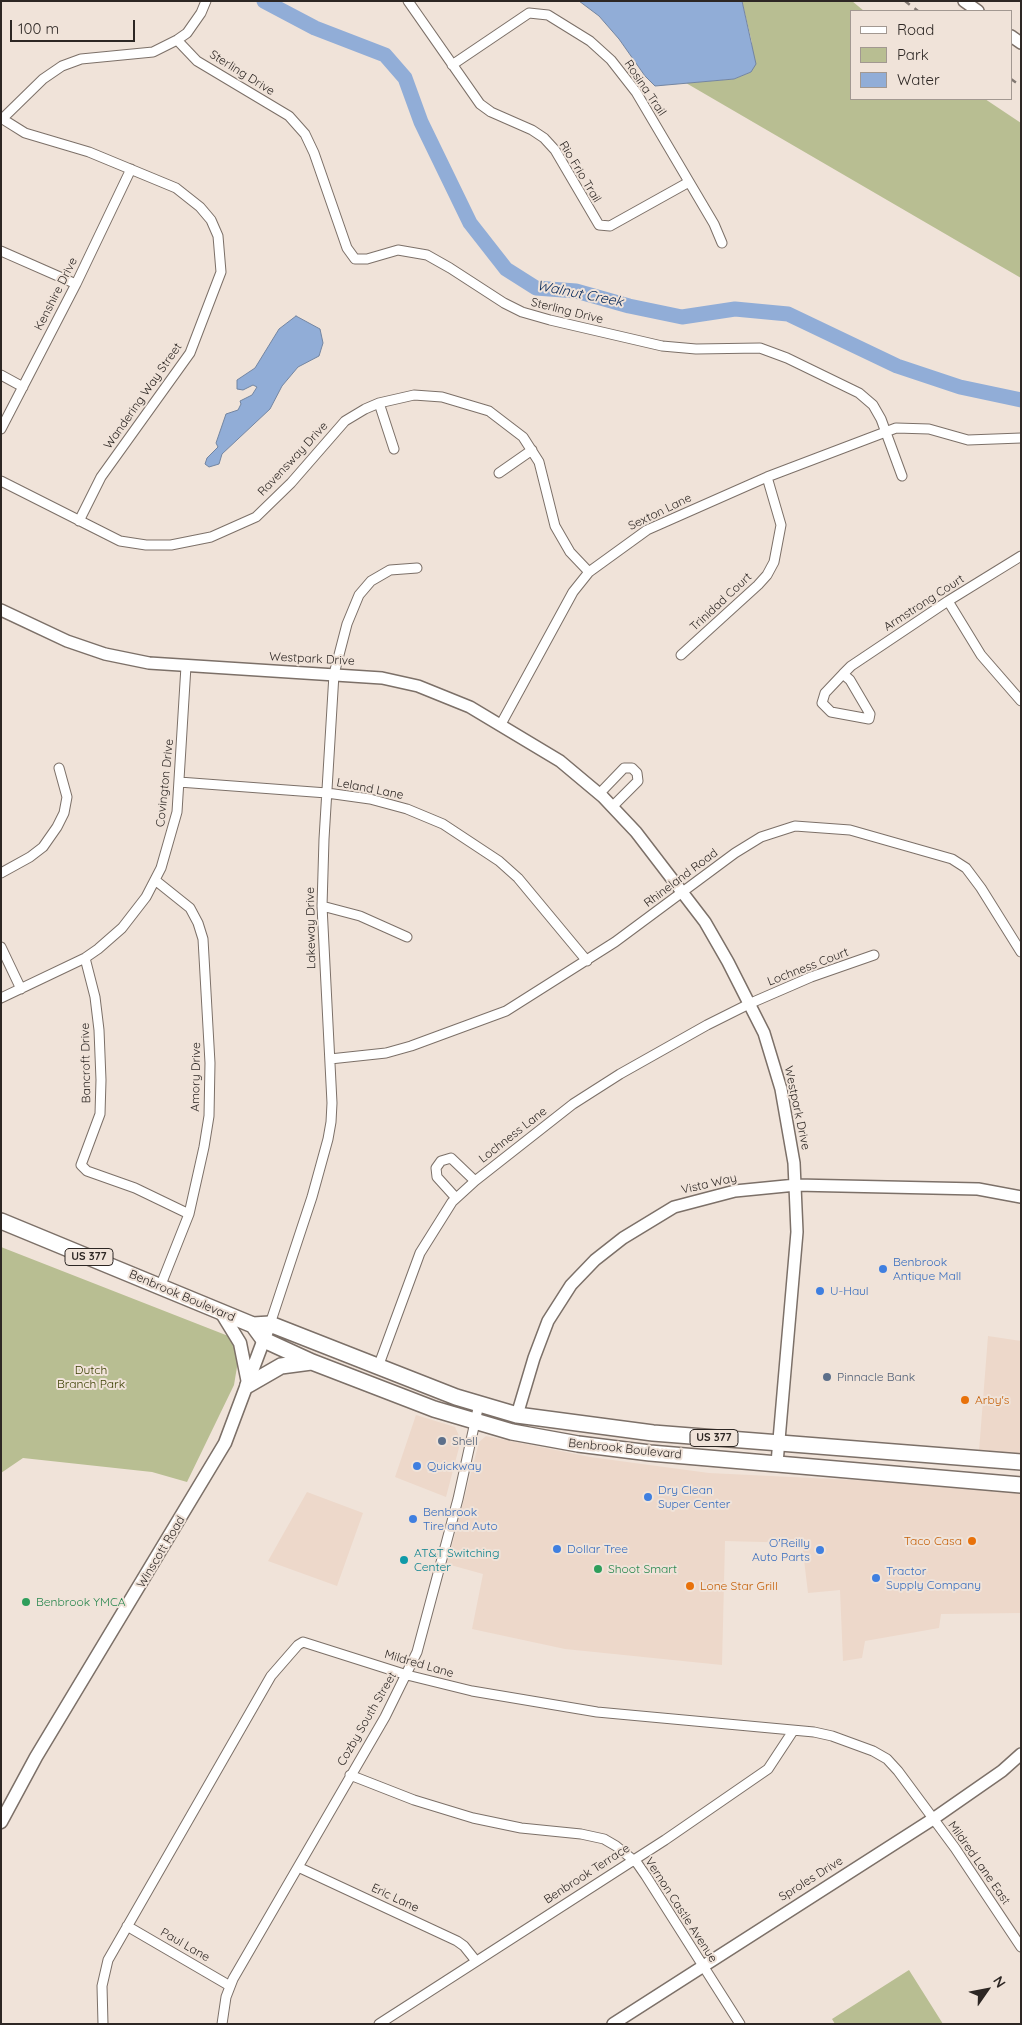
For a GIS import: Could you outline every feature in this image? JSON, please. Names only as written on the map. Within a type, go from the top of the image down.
[{"type":"highway","name":"Benbrook Boulevard","points":[[1,1221],[253,1325],[270,1324],[378,1367],[479,1404],[517,1415],[653,1433],[1021,1462]]},
{"type":"highway","name":"Benbrook Boulevard","points":[[253,1325],[264,1340],[312,1362],[434,1409],[512,1432],[578,1444],[650,1453],[1021,1485]]},
{"type":"highway","points":[[248,1385],[281,1366],[312,1362]]},
{"type":"main road","points":[[221,1312],[240,1343],[248,1385]]},
{"type":"main road","name":"Winscott Road","points":[[1,1822],[36,1757],[225,1443],[270,1324]]},
{"type":"street","points":[[2,119],[44,79],[62,66],[81,59],[153,52],[177,40],[187,33],[206,1]]},
{"type":"street","name":"Rio Frio Trail","points":[[408,1],[480,104],[491,112],[532,130],[544,138],[554,150],[599,225],[610,226],[689,182]]},
{"type":"street","points":[[964,1],[977,10]]},
{"type":"street","name":"Rosina Trail","points":[[452,65],[529,13],[548,15],[590,41],[611,60],[636,92],[714,224],[722,243]]},
{"type":"street","name":"Sterling Drive","points":[[177,40],[197,61],[289,116],[305,134],[314,153],[347,248],[355,259],[367,259],[398,250],[427,255],[522,312],[614,336],[662,346],[696,349],[760,348],[787,358],[859,393],[873,405],[885,432]]},
{"type":"street","name":"Wandering Way Street","points":[[2,119],[25,133],[88,152],[176,188],[200,207],[211,220],[218,236],[221,272],[190,353],[101,477],[78,521]]},
{"type":"street","name":"Kenshire Drive","points":[[1,429],[76,284],[131,169]]},
{"type":"street","points":[[1,251],[76,284]]},
{"type":"street","points":[[1,376],[23,387]]},
{"type":"street","name":"Ravensway Drive","points":[[1,481],[78,521],[120,540],[146,545],[172,545],[211,537],[256,517],[292,483],[345,421],[379,403],[414,395],[442,397],[489,411],[523,437],[539,462],[555,526],[570,552],[589,572]]},
{"type":"street","points":[[379,403],[394,449]]},
{"type":"street","points":[[902,476],[885,432],[896,428],[929,429],[968,440],[1021,438]]},
{"type":"street","name":"Sexton Lane","points":[[501,724],[573,592],[589,572],[647,530],[767,477],[885,432]]},
{"type":"street","points":[[499,472],[532,450]]},
{"type":"street","name":"Trinidad Court","points":[[681,655],[768,575],[774,562],[781,525],[767,477]]},
{"type":"street","name":"Armstrong Court","points":[[843,674],[850,680],[870,714],[869,719],[831,712],[822,703],[825,693],[843,674],[852,666],[948,601],[1021,556]]},
{"type":"street","name":"Lakeway Drive","points":[[270,1324],[294,1257],[328,1139],[332,1102],[322,906],[334,674],[347,624],[359,595],[371,581],[390,570],[417,568]]},
{"type":"street","points":[[948,601],[981,654],[1021,701]]},
{"type":"street","name":"Westpark Drive","points":[[1,610],[67,641],[105,654],[149,663],[382,678],[418,686],[470,707],[560,761],[599,794],[636,832],[705,922],[751,1003],[764,1033],[781,1088],[792,1144],[796,1185],[797,1232],[777,1463]]},
{"type":"street","name":"Covington Drive","points":[[1,998],[85,958],[122,928],[146,897],[155,880],[173,832],[179,782],[186,666]]},
{"type":"street","points":[[1,874],[30,857],[43,846],[57,827],[64,813],[67,797],[59,768]]},
{"type":"street","points":[[599,794],[624,768],[632,768],[637,774],[638,781],[612,807]]},
{"type":"street","name":"Leland Lane","points":[[179,782],[327,793],[370,799],[407,809],[443,824],[482,848],[518,878],[587,961]]},
{"type":"street","name":"Rhineland Road","points":[[330,1059],[394,1051],[486,1020],[506,1011],[587,961],[735,853],[780,829],[808,825],[850,830],[942,855],[961,864],[981,888],[1021,952]]},
{"type":"street","name":"Amory Drive","points":[[155,880],[190,908],[203,939],[209,1027],[209,1116],[189,1214],[160,1287]]},
{"type":"street","points":[[322,906],[360,916],[407,937]]},
{"type":"street","points":[[1,947],[21,989]]},
{"type":"street","name":"Lochness Court","points":[[751,1003],[811,977],[874,955]]},
{"type":"street","name":"Bancroft Drive","points":[[85,958],[95,997],[99,1030],[101,1080],[100,1114],[81,1165],[87,1171],[135,1188],[189,1214]]},
{"type":"street","name":"Lochness Lane","points":[[378,1367],[420,1253],[434,1228],[456,1198],[573,1104],[612,1078],[707,1025],[751,1003]]},
{"type":"street","points":[[456,1198],[437,1177],[436,1168],[441,1161],[451,1158],[475,1181]]},
{"type":"street","name":"Vista Way","points":[[517,1415],[534,1358],[548,1321],[572,1286],[596,1260],[623,1238],[655,1216],[681,1204],[735,1191],[796,1185],[978,1189],[1021,1197]]},
{"type":"street","name":"Cozby South Street","points":[[222,2024],[221,2017],[230,1986],[385,1717],[417,1652],[458,1499],[479,1404]]},
{"type":"street","name":"Mildred Lane","points":[[103,2024],[101,2005],[104,1972],[127,1926],[271,1676],[298,1645],[306,1642],[407,1675],[472,1691],[597,1712],[832,1736],[873,1751],[887,1759],[932,1819]]},
{"type":"street","name":"Benbrook Terrace","points":[[379,2024],[665,1840],[768,1769],[793,1731]]},
{"type":"street","name":"Sproles Drive","points":[[613,2024],[702,1965],[932,1819],[1002,1771],[1021,1754]]},
{"type":"street","name":"Vernon Castle Avenue","points":[[350,1775],[414,1800],[473,1818],[520,1828],[581,1834],[604,1839],[633,1859],[646,1876],[740,2024]]},
{"type":"street","name":"Mildred Lane East","points":[[932,1819],[955,1848],[1021,1947]]},
{"type":"street","name":"Eric Lane","points":[[298,1867],[457,1941],[464,1946],[476,1961]]},
{"type":"street","name":"Paul Lane","points":[[127,1926],[230,1986]]},
{"type":"shaded area","points":[[988,1336],[1021,1341],[1021,1454],[979,1451]]},
{"type":"shaded area","points":[[416,1415],[455,1427],[461,1440],[446,1497],[395,1477]]},
{"type":"shaded area","points":[[486,1436],[590,1457],[709,1473],[976,1486],[1021,1491],[1021,1613],[941,1614],[939,1628],[865,1641],[862,1658],[843,1661],[840,1590],[808,1593],[802,1543],[725,1541],[722,1665],[565,1649],[472,1629],[483,1574],[447,1564],[479,1442]]},
{"type":"shaded area","points":[[307,1492],[363,1513],[337,1586],[268,1561]]},
{"type":"green space","points":[[742,1],[852,1],[863,10],[850,10],[850,100],[986,100],[1021,123],[1021,278],[686,83],[734,79],[751,72],[752,43]]},
{"type":"green space","name":"Dutch Branch Park","points":[[1,1247],[236,1339],[239,1355],[234,1385],[187,1482],[152,1472],[23,1458],[1,1473]]},
{"type":"green space","points":[[909,1970],[943,2024],[835,2024],[832,2019]]},
{"type":"water","points":[[579,1],[742,1],[756,64],[751,72],[734,79],[655,86],[645,76],[619,39],[599,16]]},
{"type":"water","points":[[296,316],[320,329],[323,343],[319,356],[298,367],[282,386],[270,409],[222,454],[219,464],[209,467],[205,464],[207,458],[218,447],[216,443],[226,414],[238,410],[241,404],[240,401],[252,395],[257,387],[253,385],[243,390],[237,389],[237,380],[255,368],[279,329]]},
{"type":"waterway","name":"Walnut Creek","points":[[264,1],[315,28],[385,55],[405,78],[421,122],[470,223],[506,269],[536,288],[576,291],[629,306],[682,317],[735,309],[788,314],[897,366],[960,387],[1021,400]]},
{"type":"railway","points":[[905,1],[917,10]]},
{"type":"railway","points":[[1012,80],[1021,86]]},
{"type":"place","name":"Benbrook Antique Mall","points":[[883,1269]]},
{"type":"place","name":"U-Haul","points":[[820,1291]]},
{"type":"place","name":"Pinnacle Bank","points":[[827,1377]]},
{"type":"place","name":"Arby's","points":[[965,1400]]},
{"type":"place","name":"Shell","points":[[442,1441]]},
{"type":"place","name":"Quickway","points":[[417,1466]]},
{"type":"place","name":"Dry Clean Super Center","points":[[648,1497]]},
{"type":"place","name":"Benbrook Tire and Auto","points":[[413,1519]]},
{"type":"place","name":"Taco Casa","points":[[972,1541]]},
{"type":"place","name":"Dollar Tree","points":[[557,1549]]},
{"type":"place","name":"O'Reilly Auto Parts","points":[[820,1550]]},
{"type":"place","name":"AT&T Switching Center","points":[[404,1560]]},
{"type":"place","name":"Shoot Smart","points":[[598,1569]]},
{"type":"place","name":"Tractor Supply Company","points":[[876,1578]]},
{"type":"place","name":"Lone Star Grill","points":[[690,1586]]},
{"type":"place","name":"Benbrook YMCA","points":[[26,1602]]}]
